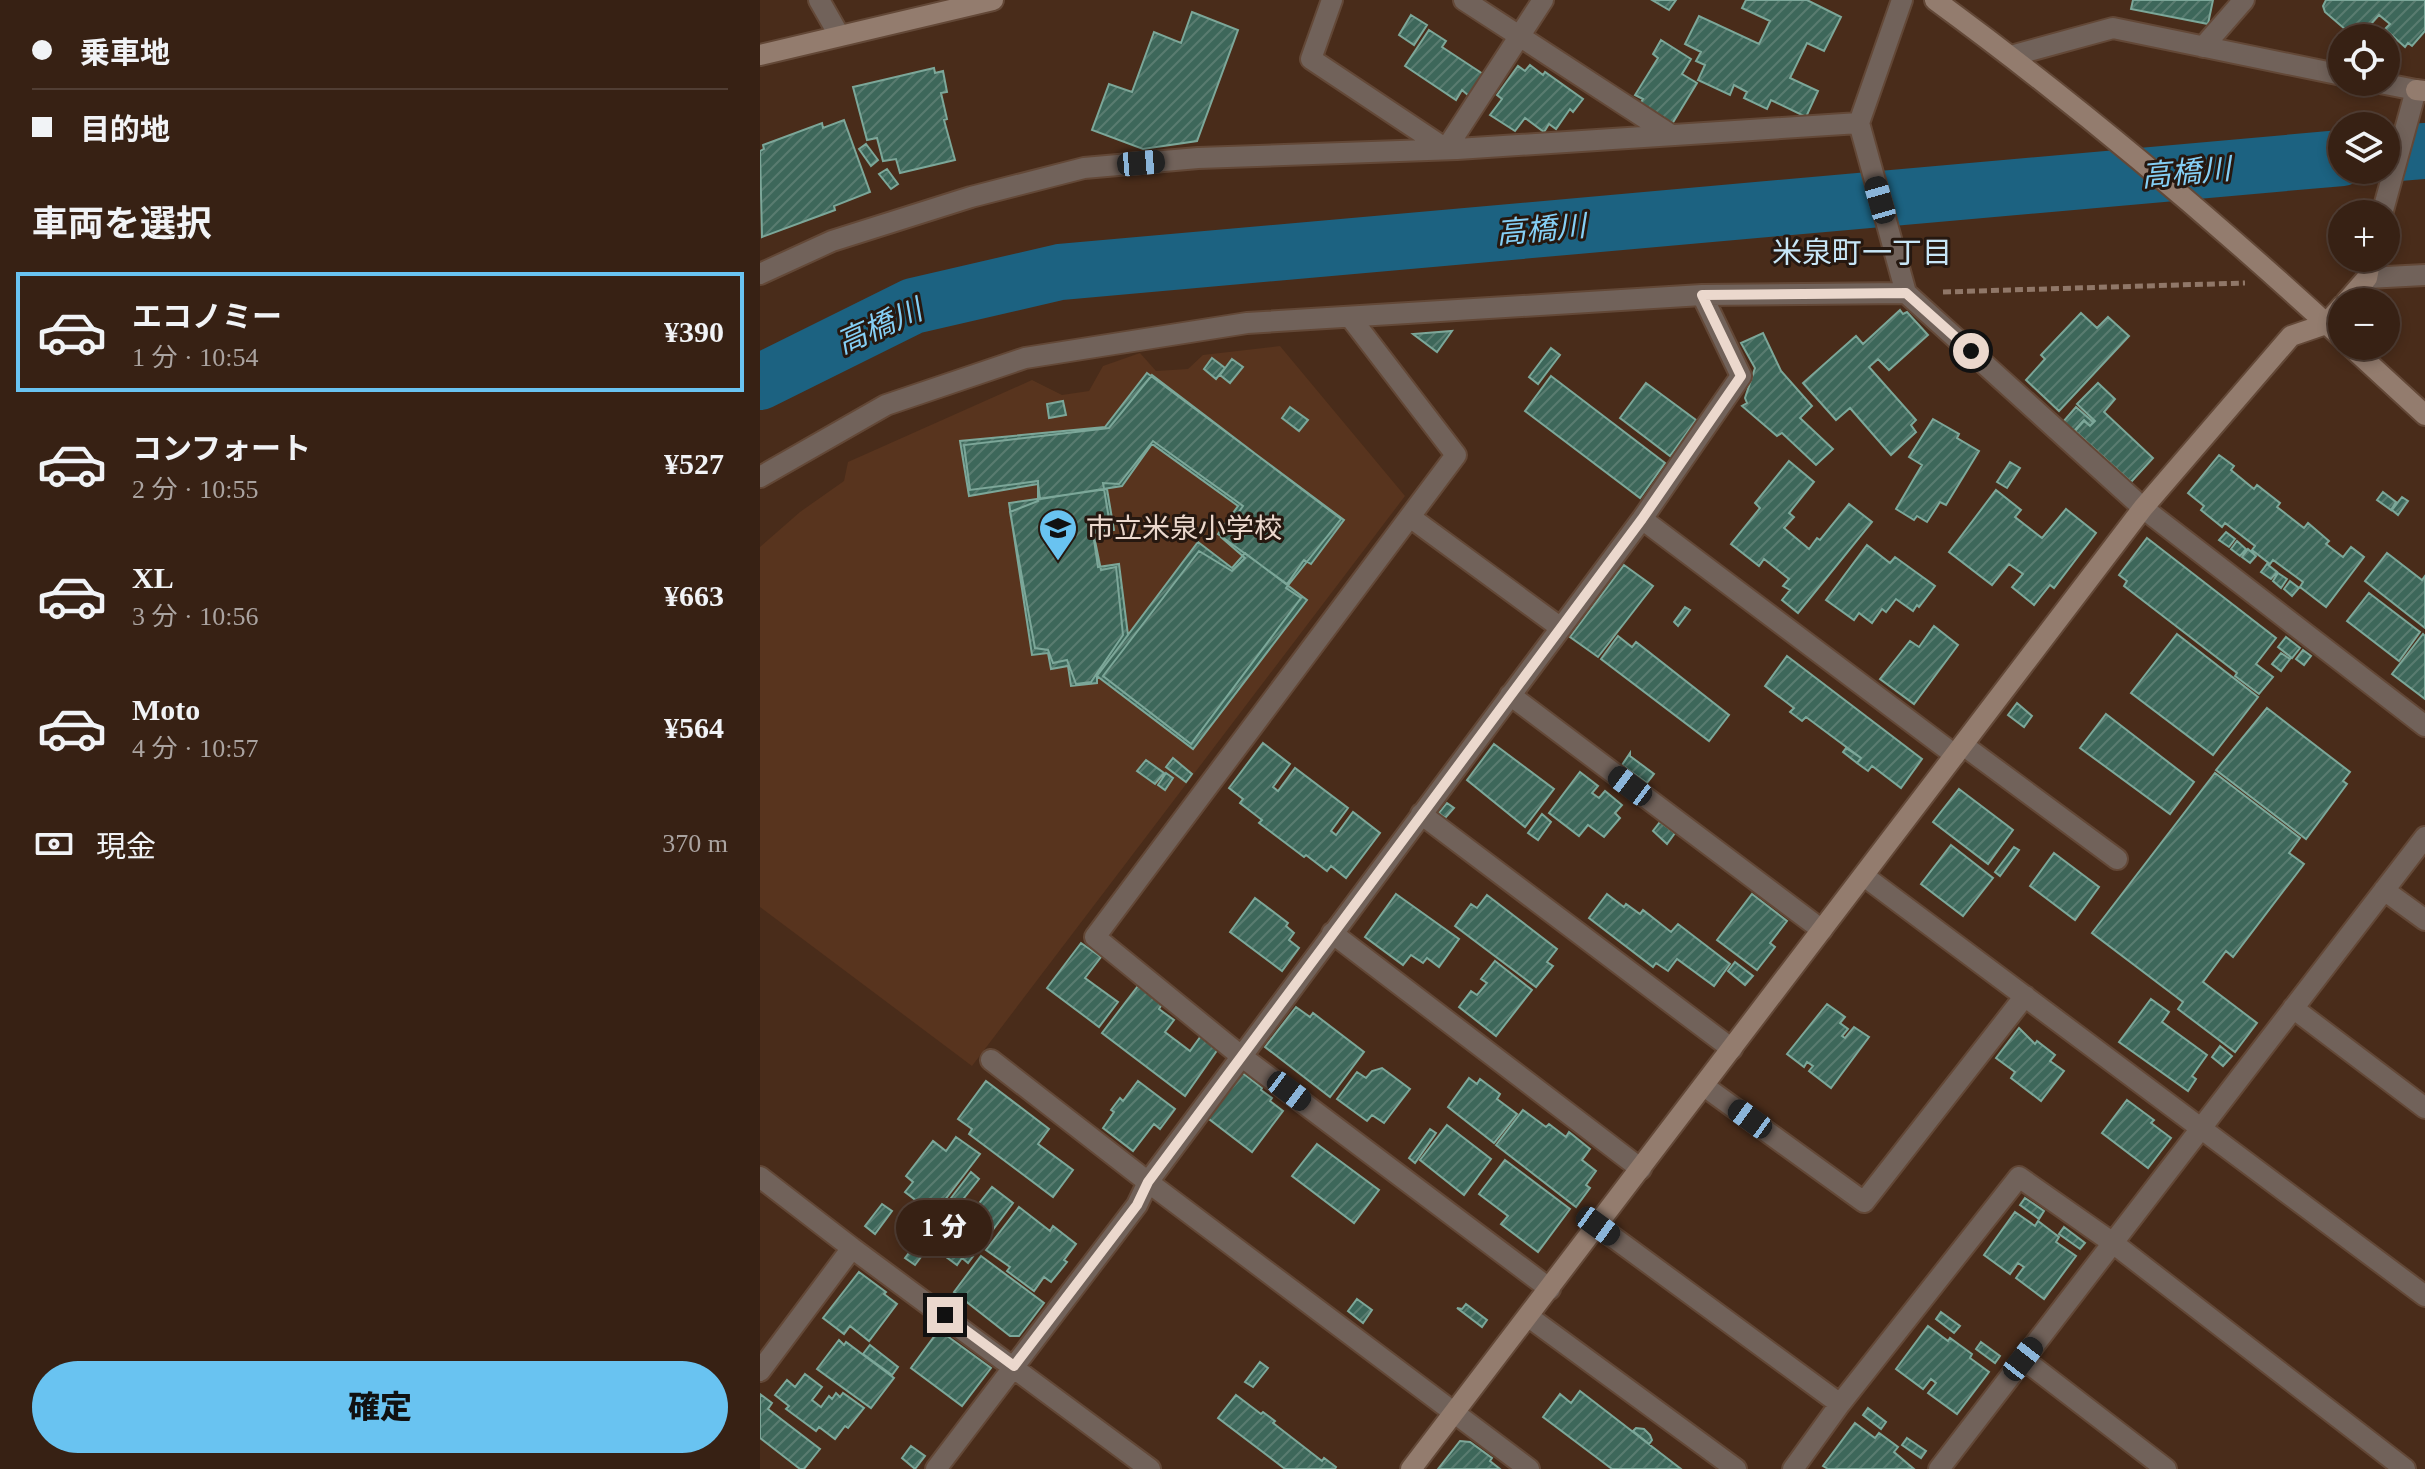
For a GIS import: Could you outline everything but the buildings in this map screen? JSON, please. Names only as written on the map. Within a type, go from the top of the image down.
[{"type":"street","points":[[819,0],[839,35]]},
{"type":"street","points":[[760,55],[993,0]]},
{"type":"street","points":[[1332,0],[1311,59],[1446,149]]},
{"type":"street","points":[[1464,0],[1671,135]]},
{"type":"street","points":[[1446,149],[1543,0]]},
{"type":"street","points":[[1902,0],[1861,131],[1906,293],[2143,508],[2425,726]]},
{"type":"street","points":[[1411,1469],[2143,508],[2291,336],[2326,324],[2276,276],[2094,123],[1935,0]]},
{"type":"street","points":[[2203,47],[2244,0]]},
{"type":"street","points":[[2011,56],[2113,28],[2328,72]]},
{"type":"street","points":[[2386,200],[2420,91],[2400,87]]},
{"type":"street","points":[[760,274],[832,241],[971,197],[1084,168],[1198,158],[1446,149],[1671,135],[1861,131]]},
{"type":"street","points":[[2400,272],[2425,275]]},
{"type":"street","points":[[760,477],[886,405],[1025,358],[1247,323],[1702,295],[1906,293]]},
{"type":"street","points":[[936,1469],[1137,1205],[1148,1182],[1642,519],[1741,376],[1702,295]]},
{"type":"street","points":[[1350,317],[1456,455],[1095,937],[1241,1056],[1550,1289]]},
{"type":"street","points":[[2365,360],[2425,415]]},
{"type":"street","points":[[1410,517],[1561,628]]},
{"type":"street","points":[[1642,519],[1959,750],[2117,859]]},
{"type":"street","points":[[1510,695],[1822,930]]},
{"type":"street","points":[[1421,814],[1732,1049]]},
{"type":"street","points":[[1939,1469],[2425,837]]},
{"type":"street","points":[[1864,876],[2425,1296]]},
{"type":"street","points":[[2384,890],[2425,920]]},
{"type":"street","points":[[1332,933],[1641,1169]]},
{"type":"street","points":[[1704,1086],[1864,1202],[2025,996]]},
{"type":"street","points":[[2293,1008],[2425,1108]]},
{"type":"street","points":[[991,1060],[1529,1469]]},
{"type":"street","points":[[760,1177],[1150,1469]]},
{"type":"street","points":[[1793,1469],[1840,1404],[2019,1177],[2113,1243],[2405,1469]]},
{"type":"street","points":[[1598,1226],[1840,1404]]},
{"type":"street","points":[[760,1371],[852,1248]]},
{"type":"street","points":[[1529,1317],[1736,1469]]},
{"type":"street","points":[[2023,1359],[2166,1469]]},
{"type":"path","points":[[1906,293],[2276,276]]},
{"type":"shaded area","points":[[1280,346],[1405,496],[972,1066],[760,907],[760,547],[800,512],[844,481],[848,462],[1032,380],[1062,395],[1089,391],[1103,366],[1140,353],[1156,371],[1188,369],[1203,355]]},
{"type":"waterway","name":"高橋川","points":[[2400,153],[2425,151]]},
{"type":"waterway","name":"高橋川","points":[[760,382],[913,306],[1060,272],[2328,159]]},
{"type":"place","name":"市立米泉小学校","points":[[1058,562]]},
{"type":"district","name":"米泉町一丁目","points":[[1862,252]]},
{"type":"route","points":[[945,1315],[1014,1366],[1137,1205],[1148,1182],[1642,519],[1741,376],[1702,295],[1906,293],[1971,351]]}]
